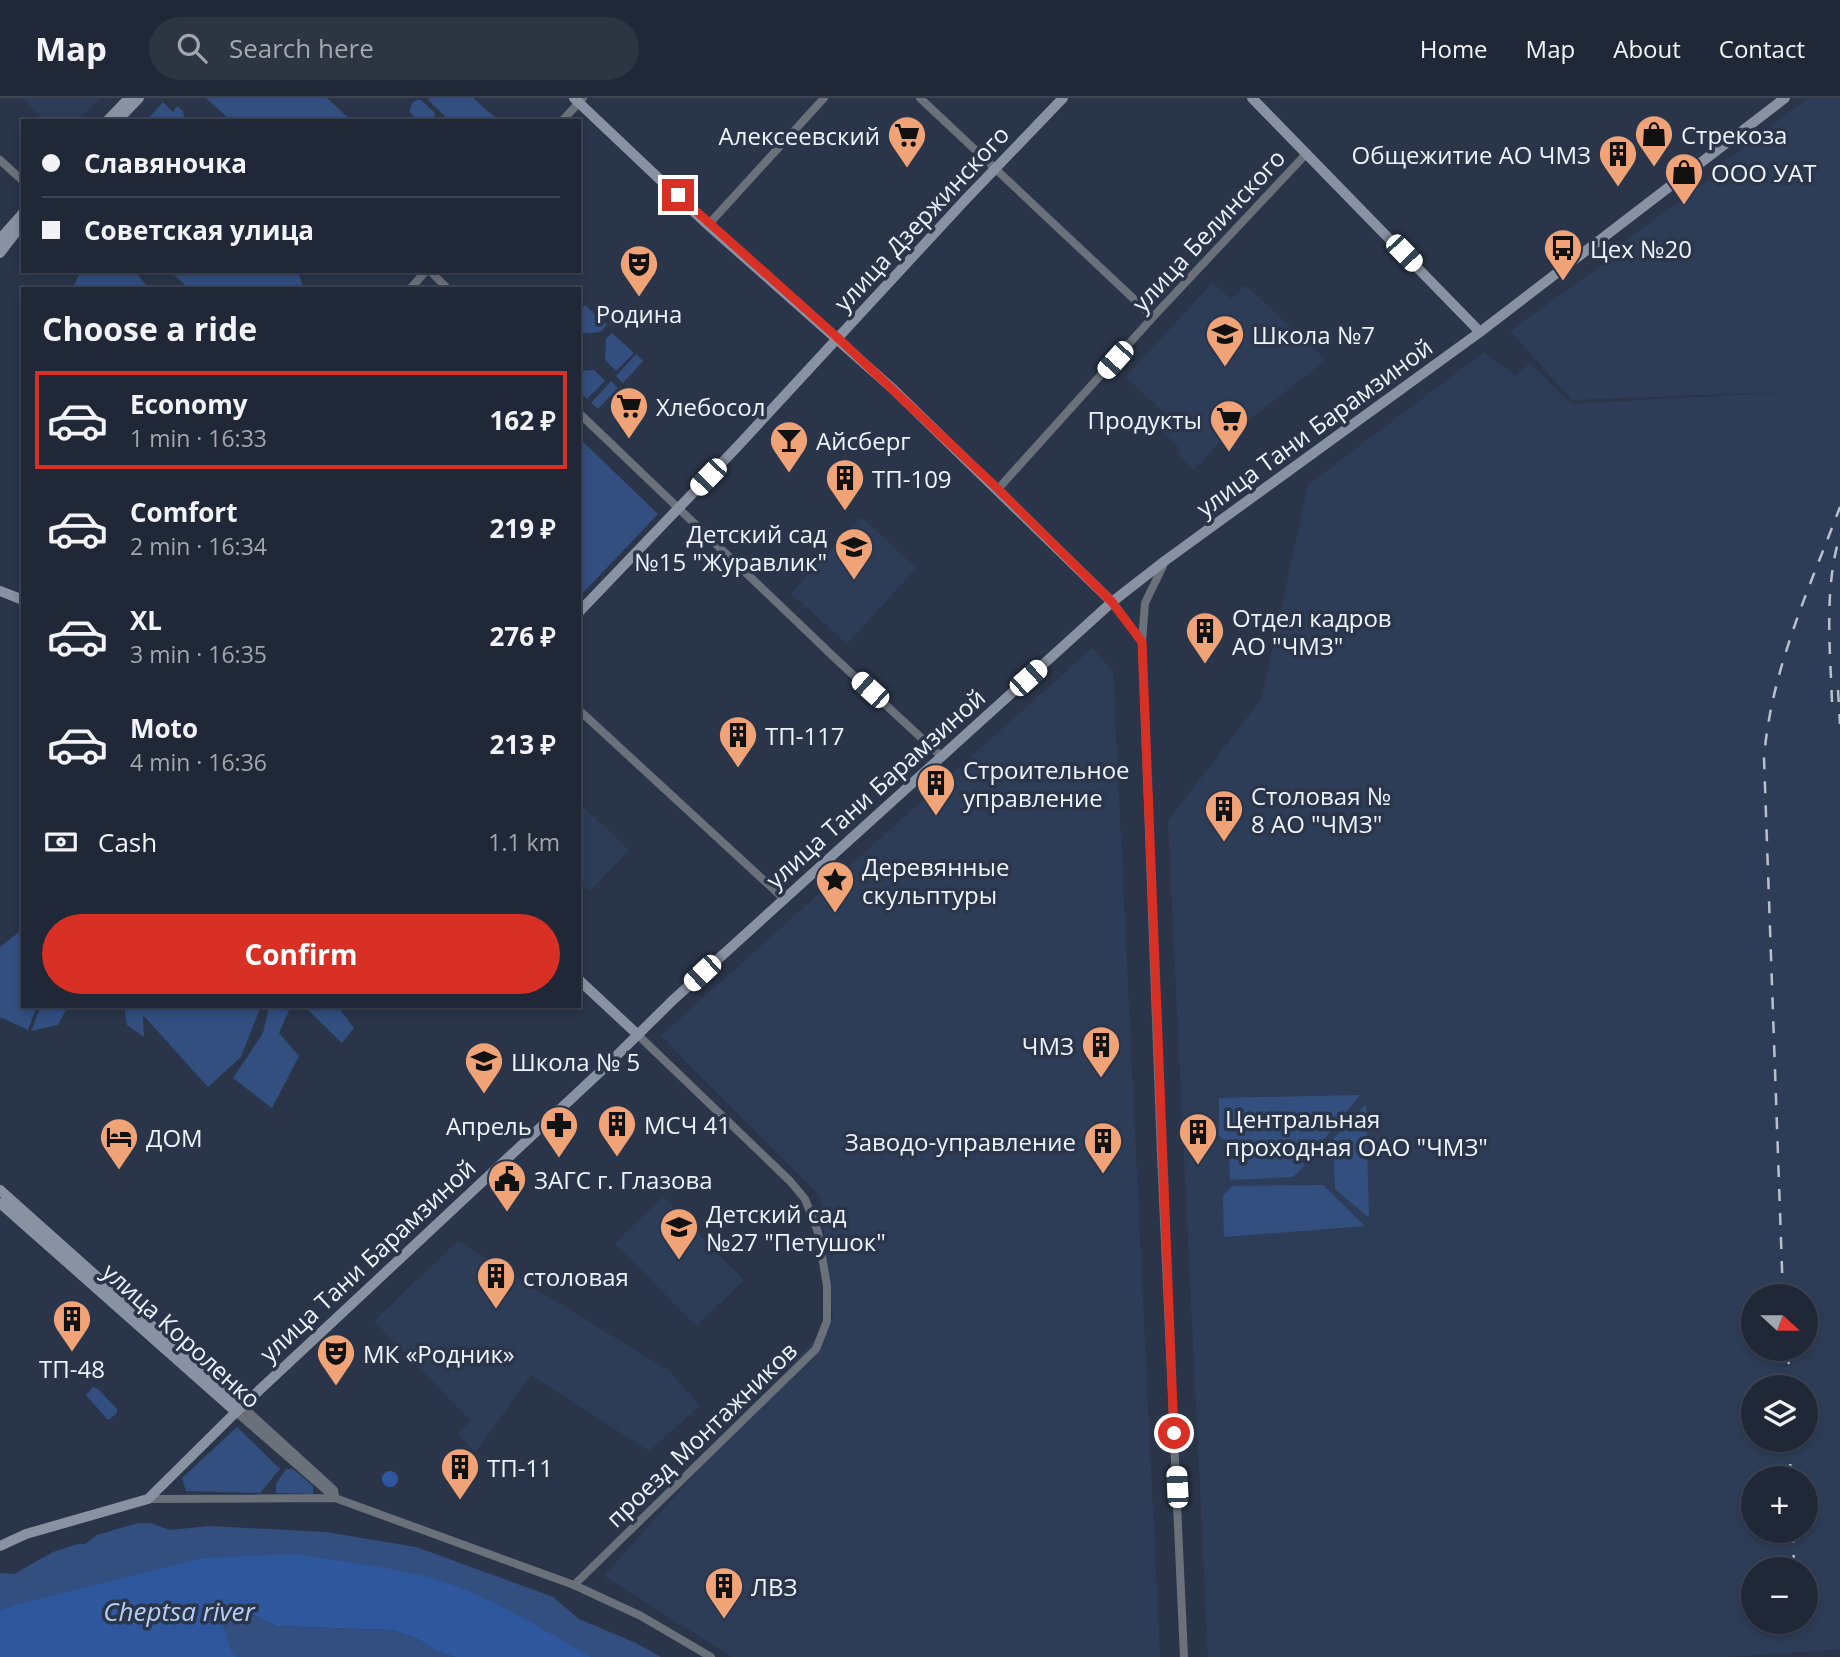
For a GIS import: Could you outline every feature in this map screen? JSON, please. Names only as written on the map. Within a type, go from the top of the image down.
[{"type":"street","points":[[109,119],[128,98]]},
{"type":"street","points":[[119,119],[139,98]]},
{"type":"street","points":[[708,225],[824,98]]},
{"type":"street","points":[[920,98],[1153,317]]},
{"type":"street","name":"улица Дзержинского","points":[[581,610],[1063,98]]},
{"type":"street","points":[[1252,98],[1480,332]]},
{"type":"street","name":"улица Тани Барамзиной","points":[[148,1499],[239,1409],[783,898],[1112,602],[1480,332],[1785,98]]},
{"type":"street","points":[[564,119],[579,100],[708,225],[838,338],[998,489],[1112,602],[1142,642]]},
{"type":"street","name":"улица Белинского","points":[[998,489],[1153,317],[1307,153]]},
{"type":"street","points":[[0,160],[21,179]]},
{"type":"street","points":[[0,239],[21,215]]},
{"type":"street","points":[[0,253],[21,226]]},
{"type":"street","points":[[412,287],[426,273]]},
{"type":"street","points":[[430,273],[446,287]]},
{"type":"street","points":[[581,415],[941,756]]},
{"type":"street","points":[[1166,560],[1145,603],[1142,642],[1161,1156],[1184,1657]]},
{"type":"street","points":[[0,591],[21,599]]},
{"type":"street","points":[[581,712],[783,898]]},
{"type":"street","points":[[581,982],[638,1035]]},
{"type":"street","name":"проезд Монтажников","points":[[574,1585],[816,1349],[828,1321],[827,1286],[818,1232],[805,1199],[790,1181],[638,1035]]},
{"type":"street","name":"улица Короленко","points":[[0,1190],[239,1409],[254,1417],[335,1494]]},
{"type":"street","name":"улица Короленко","points":[[0,1203],[335,1494]]},
{"type":"street","points":[[0,1546],[26,1534],[148,1499],[335,1494],[349,1503],[574,1585],[641,1616],[711,1657]]},
{"type":"shaded area","points":[[21,98],[100,98],[79,119],[45,119]]},
{"type":"shaded area","points":[[206,98],[327,98],[350,119],[229,119]]},
{"type":"shaded area","points":[[473,98],[497,119],[448,119],[428,100]]},
{"type":"shaded area","points":[[1808,98],[1840,98],[1840,1649],[1730,1657],[1208,1657],[1168,821],[1262,698],[1308,485],[1484,352],[1515,376],[1530,363],[1571,404],[1806,391],[1572,400],[1510,331],[1608,261],[1605,255],[1720,172],[1717,167]]},
{"type":"shaded area","points":[[421,100],[435,113],[434,119],[417,119],[409,112],[412,103]]},
{"type":"shaded area","points":[[163,102],[173,112],[177,106],[183,111],[185,119],[148,119]]},
{"type":"shaded area","points":[[80,273],[137,273],[147,287],[77,287],[74,285]]},
{"type":"shaded area","points":[[172,273],[299,273],[303,287],[187,287]]},
{"type":"shaded area","name":"Школа №7","points":[[1212,283],[1231,299],[1245,285],[1326,360],[1218,444],[1194,470],[1178,455],[1181,450],[1158,428],[1169,417],[1126,377]]},
{"type":"shaded area","points":[[585,305],[607,325],[600,332],[581,334],[581,309]]},
{"type":"shaded area","points":[[612,333],[634,353],[616,371],[605,360],[606,339]]},
{"type":"shaded area","points":[[636,354],[643,361],[623,383],[616,376]]},
{"type":"shaded area","points":[[594,370],[605,381],[587,399],[581,393],[581,371]]},
{"type":"shaded area","points":[[611,381],[618,388],[598,409],[591,403]]},
{"type":"shaded area","points":[[581,440],[658,514],[581,595]]},
{"type":"shaded area","name":"Детский сад №15 \"Журавлик\"","points":[[861,517],[916,568],[847,644],[791,593]]},
{"type":"shaded area","points":[[1092,648],[1113,671],[1160,1657],[732,1657],[604,1576],[833,1319],[820,1196],[661,1036]]},
{"type":"shaded area","points":[[581,805],[629,850],[590,891],[581,883]]},
{"type":"shaded area","points":[[21,931],[21,1008],[36,1008],[28,1030],[0,1017],[0,947]]},
{"type":"shaded area","points":[[40,1008],[67,1008],[58,1025],[31,1031]]},
{"type":"shaded area","points":[[124,1008],[260,1008],[241,1057],[208,1087],[143,1015],[144,1037],[127,1025]]},
{"type":"shaded area","points":[[269,1008],[290,1008],[279,1033],[299,1056],[272,1108],[233,1078],[263,1033]]},
{"type":"shaded area","points":[[306,1008],[339,1008],[354,1028],[342,1043]]},
{"type":"shaded area","points":[[1360,1095],[1320,1144],[1231,1148],[1219,1135],[1219,1098]]},
{"type":"shaded area","points":[[1366,1104],[1369,1218],[1335,1189],[1333,1139]]},
{"type":"shaded area","points":[[1292,1154],[1305,1165],[1293,1177],[1230,1180],[1229,1155]]},
{"type":"shaded area","points":[[1323,1185],[1365,1226],[1224,1237],[1223,1196],[1232,1186]]},
{"type":"shaded area","name":"Детский сад №27 \"Петушок\"","points":[[663,1197],[744,1280],[696,1326],[615,1243]]},
{"type":"shaded area","points":[[458,1241],[669,1371],[700,1406],[649,1451],[531,1375],[475,1452],[458,1434],[471,1421],[374,1321]]},
{"type":"shaded area","points":[[93,1387],[117,1409],[117,1413],[110,1419],[107,1419],[86,1395]]},
{"type":"shaded area","points":[[237,1427],[280,1469],[260,1493],[186,1491],[182,1478]]},
{"type":"shaded area","points":[[286,1469],[293,1469],[313,1486],[313,1494],[276,1493],[276,1484]]},
{"type":"shaded area","points":[[138,1523],[151,1523],[169,1530],[210,1526],[326,1532],[416,1547],[553,1597],[579,1619],[636,1643],[661,1657],[592,1657],[468,1592],[11,1606],[0,1610],[0,1573],[14,1574],[53,1552],[85,1544],[97,1535]]},
{"type":"shaded area","points":[[246,1611],[276,1626],[392,1630],[416,1638],[436,1651],[455,1657],[238,1657],[232,1652],[224,1627],[231,1617]]},
{"type":"water","points":[[390,1471],[396,1473],[396,1485],[390,1487],[384,1485],[382,1479],[384,1473]]},
{"type":"water","name":"Cheptsa river","points":[[297,1554],[392,1569],[446,1583],[510,1611],[592,1657],[455,1657],[436,1651],[416,1638],[392,1630],[276,1626],[246,1611],[231,1617],[224,1627],[232,1652],[238,1657],[0,1657],[0,1610],[11,1606],[203,1558]]},
{"type":"railway","points":[[1783,1284],[1764,758],[1774,693],[1783,662],[1840,507]]},
{"type":"railway","points":[[1832,702],[1830,597],[1840,535]]},
{"type":"railway","points":[[1838,690],[1840,724]]},
{"type":"railway","points":[[1788,1375],[1789,1362]]},
{"type":"railway","points":[[1790,1452],[1790,1466]]},
{"type":"railway","points":[[1793,1543],[1794,1557]]},
{"type":"place","name":"Стрекоза","points":[[1654,168]]},
{"type":"place","name":"Алексеевский","points":[[907,169]]},
{"type":"place","name":"Общежитие АО ЧМЗ","points":[[1618,188]]},
{"type":"place","name":"ООО УАТ","points":[[1684,206]]},
{"type":"place","name":"Цех №20","points":[[1563,282]]},
{"type":"place","name":"Родина","points":[[639,298]]},
{"type":"place","name":"Школа №7","points":[[1225,368]]},
{"type":"place","name":"Хлебосол","points":[[629,440]]},
{"type":"place","name":"Продукты","points":[[1229,453]]},
{"type":"place","name":"Айсберг","points":[[789,474]]},
{"type":"place","name":"ТП-109","points":[[845,512]]},
{"type":"place","name":"Детский сад №15 \"Журавлик\"","points":[[854,581]]},
{"type":"place","name":"Отдел кадров АО \"ЧМЗ\"","points":[[1205,665]]},
{"type":"place","name":"ТП-117","points":[[738,769]]},
{"type":"place","name":"Строительное управление","points":[[936,817]]},
{"type":"place","name":"Столовая № 8 АО \"ЧМЗ\"","points":[[1224,843]]},
{"type":"place","name":"Деревянные скульптуры","points":[[835,914]]},
{"type":"place","name":"ЧМЗ","points":[[1101,1079]]},
{"type":"place","name":"Школа № 5","points":[[484,1095]]},
{"type":"place","name":"МСЧ 41","points":[[617,1158]]},
{"type":"place","name":"Апрель","points":[[559,1159]]},
{"type":"place","name":"Центральная проходная ОАО \"ЧМЗ\"","points":[[1198,1166]]},
{"type":"place","name":"ДОМ","points":[[119,1171]]},
{"type":"place","name":"Заводо-управление","points":[[1103,1175]]},
{"type":"place","name":"ЗАГС г. Глазова","points":[[507,1213]]},
{"type":"place","name":"Детский сад №27 \"Петушок\"","points":[[679,1261]]},
{"type":"place","name":"столовая","points":[[496,1310]]},
{"type":"place","name":"ТП-48","points":[[72,1353]]},
{"type":"place","name":"МК «Родник»","points":[[336,1387]]},
{"type":"place","name":"ТП-11","points":[[460,1501]]},
{"type":"place","name":"ЛВЗ","points":[[724,1620]]},
{"type":"route","points":[[678,195],[708,225],[838,338],[998,489],[1112,602],[1142,642],[1174,1433]]}]
